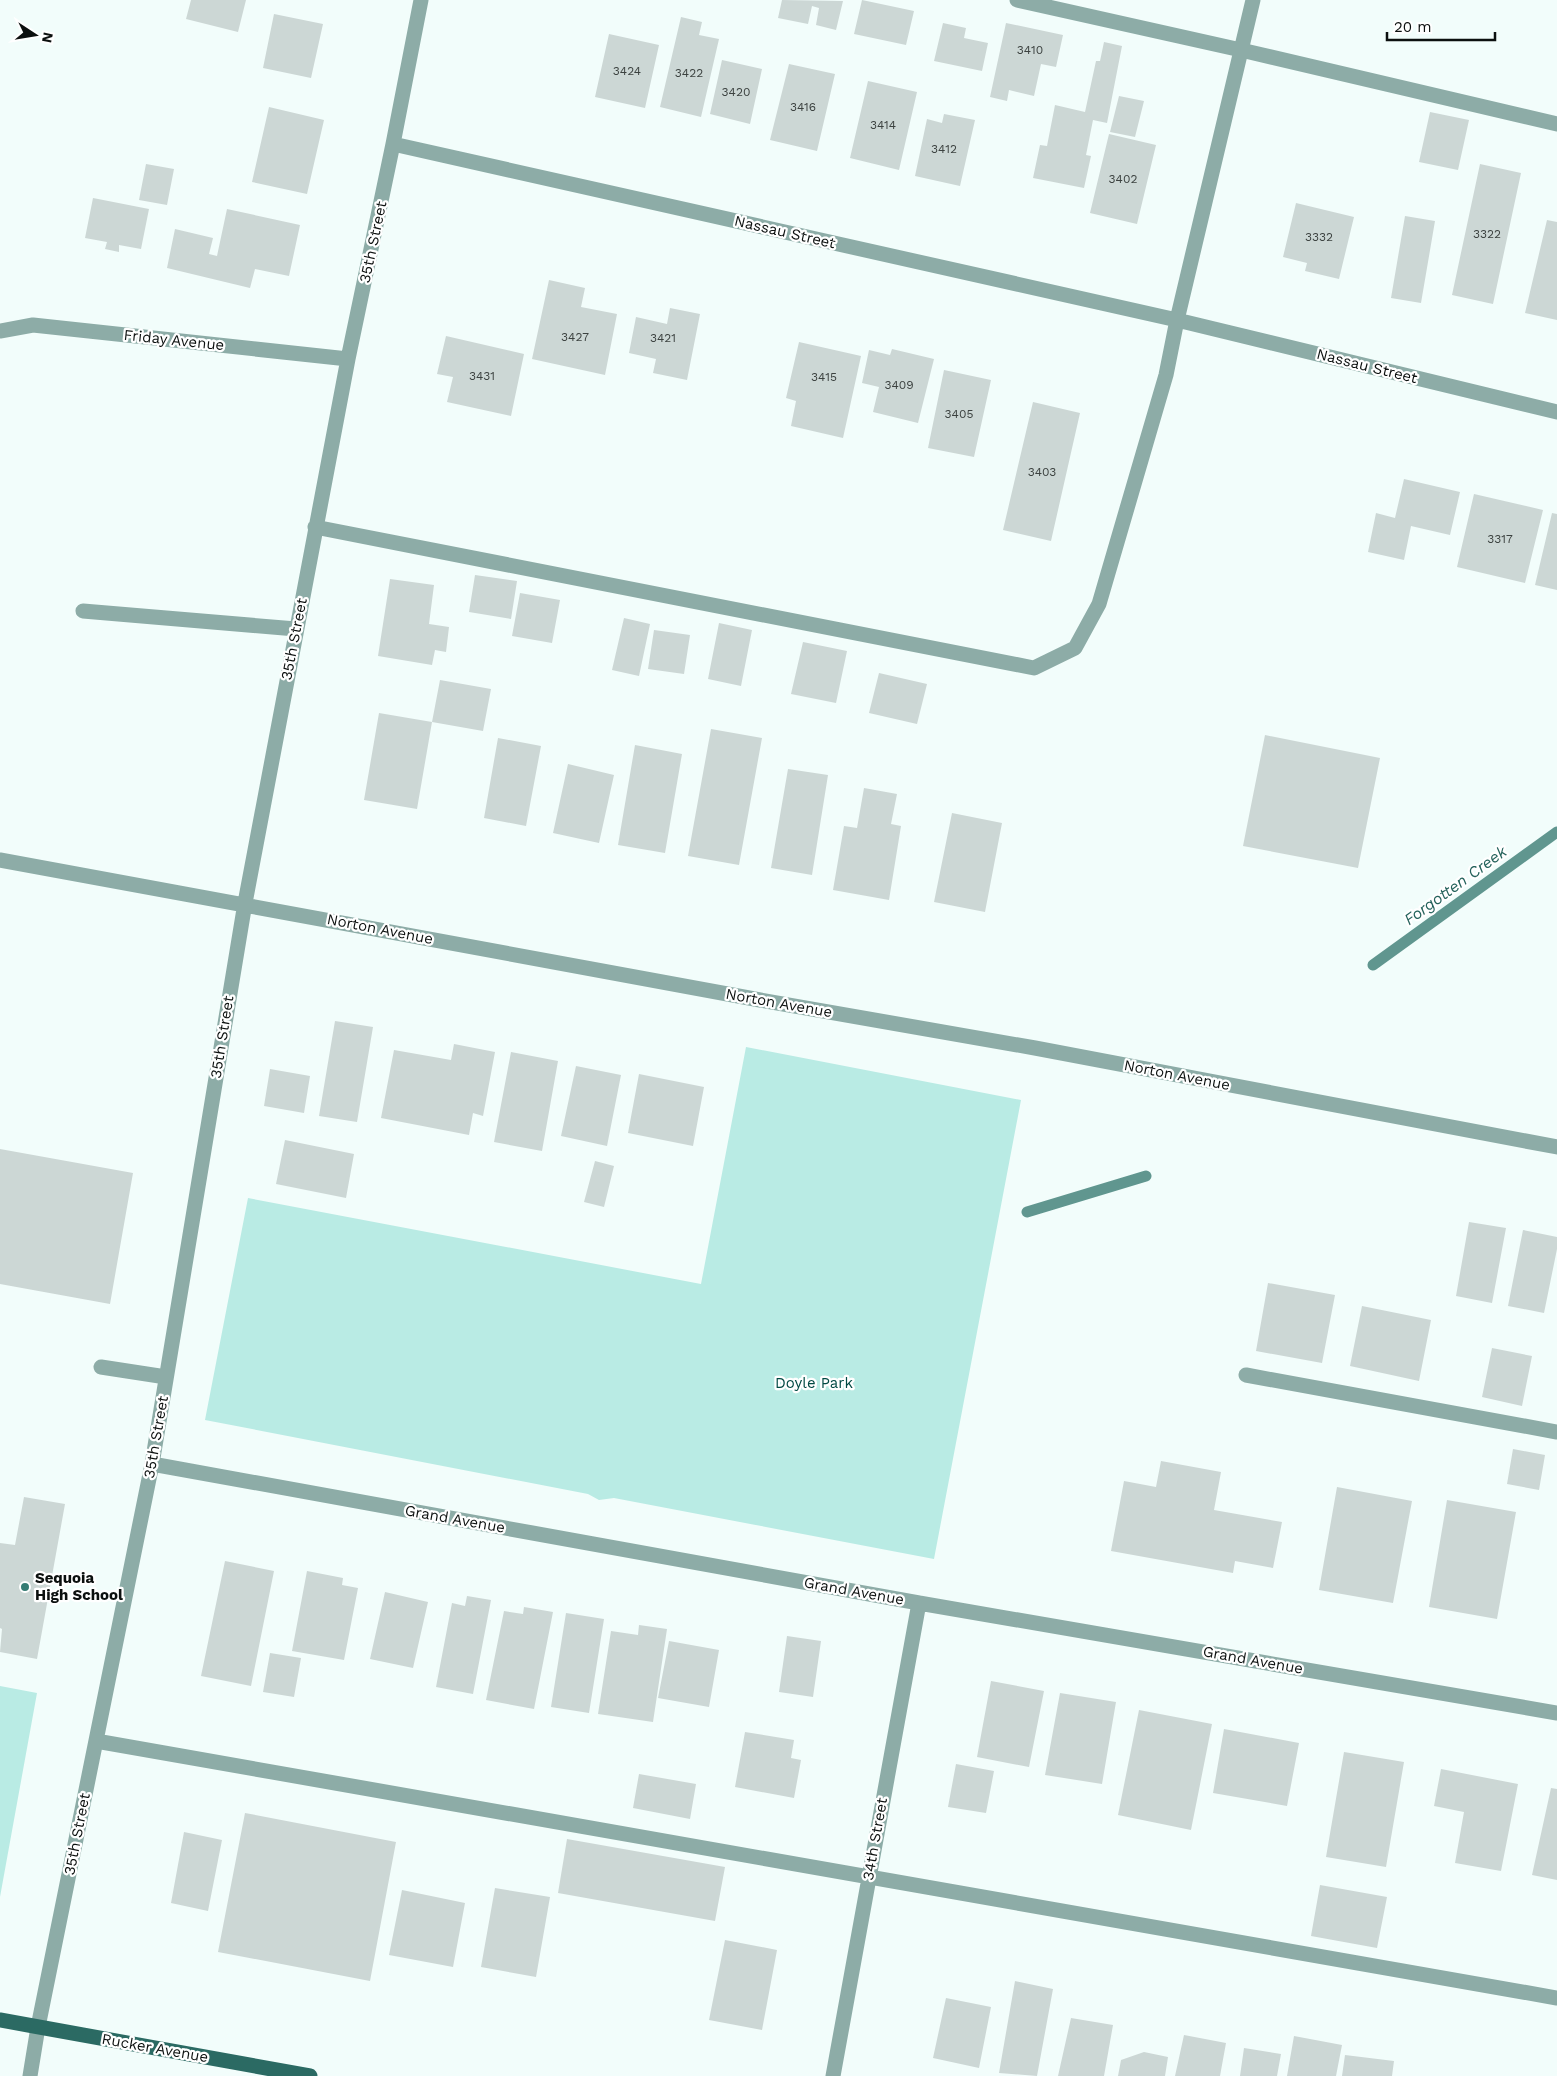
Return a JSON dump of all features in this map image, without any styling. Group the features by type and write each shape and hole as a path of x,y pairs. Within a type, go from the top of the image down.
{"main road":[{"name":"Rucker Avenue","path":"0,2020 310,2076"}],"street":[{"name":"35th Street","path":"30,2076 38,2027 152,1464 245,903 348,359 421,0"},
{"path":"1017,0 1557,124"},
{"path":"316,527 1034,668 1076,648 1099,604 1166,375 1177,320 1253,0"},
{"name":"Nassau Street","path":"393,144 1177,320 1557,412"},
{"name":"Friday Avenue","path":"0,331 33,325 348,359"},
{"path":"83,611 296,629"},
{"name":"Norton Avenue","path":"0,860 245,903 751,998 1036,1048 1557,1147"},
{"path":"101,1367 166,1377"},
{"path":"1246,1375 1557,1432"},
{"name":"Grand Avenue","path":"152,1464 919,1603 1557,1713"},
{"name":"34th Street","path":"833,2076 919,1603"},
{"path":"96,1741 1557,1998"}],"green space":[{"name":"Doyle Park","path":"746,1047 1021,1100 934,1559 614,1498 599,1500 588,1494 205,1420 248,1198 701,1284"},
{"path":"0,1686 37,1693 0,1897"}],"building":[{"path":"191,0 246,0 238,32 186,19"},
{"path":"782,0 843,1 836,30 816,25 819,8 812,6 808,24 778,18"},
{"path":"862,0 914,11 906,45 854,34"},
{"path":"274,14 323,24 311,78 263,68"},
{"path":"681,17 702,22 699,35 719,39 701,117 660,107"},
{"path":"943,23 966,28 964,38 988,43 982,71 934,61"},
{"path":"1006,23 1063,35 1056,67 1041,64 1034,96 1009,90 1007,101 990,97"},
{"path":"609,34 659,45 645,108 595,97"},
{"path":"1104,42 1122,46 1107,123 1093,120 1086,155 1091,156 1084,188 1033,178 1040,145 1047,146 1055,105 1085,112 1096,61 1100,61"},
{"path":"722,60 762,69 750,124 710,114"},
{"path":"789,64 835,74 817,151 770,140"},
{"path":"868,81 917,92 899,170 850,158"},
{"path":"1119,96 1144,101 1135,137 1110,132"},
{"path":"269,107 324,120 307,194 252,182"},
{"path":"1430,112 1469,120 1458,170 1419,162"},
{"path":"944,114 975,120 960,186 915,176 927,119 942,123"},
{"path":"1109,134 1156,145 1137,224 1090,213"},
{"path":"146,164 174,169 167,205 139,200"},
{"path":"1480,164 1521,173 1493,304 1452,295"},
{"path":"93,198 149,209 141,249 119,245 119,252 105,249 107,242 85,238"},
{"path":"1296,203 1354,217 1339,279 1305,271 1307,263 1283,257"},
{"path":"227,209 300,225 289,276 255,269 250,288 167,268 175,229 213,238 209,254 217,256"},
{"path":"1405,216 1435,221 1421,303 1391,298"},
{"path":"1547,220 1557,222 1557,320 1525,313"},
{"path":"549,280 585,288 581,307 617,314 605,375 532,359"},
{"path":"670,308 700,314 687,380 653,373 656,359 629,353 636,317 667,324"},
{"path":"446,336 524,354 511,416 447,402 453,377 437,374"},
{"path":"799,342 861,356 843,438 791,426 796,401 786,398"},
{"path":"892,349 934,359 918,423 873,412 879,387 862,383 869,350 890,355"},
{"path":"944,370 991,380 974,457 928,448"},
{"path":"1033,402 1080,413 1051,541 1003,530"},
{"path":"1404,479 1460,492 1450,535 1411,526 1404,560 1368,552 1376,513 1395,518"},
{"path":"1474,494 1543,510 1525,583 1457,567"},
{"path":"1552,513 1557,514 1557,590 1535,585"},
{"path":"475,575 517,581 511,619 469,612"},
{"path":"390,579 434,585 429,624 449,627 446,652 435,650 432,665 378,656"},
{"path":"520,593 560,600 552,643 512,636"},
{"path":"624,618 650,624 639,676 612,670"},
{"path":"719,623 752,630 741,686 708,679"},
{"path":"654,630 690,635 684,674 648,669"},
{"path":"803,642 847,651 836,703 791,694"},
{"path":"879,673 927,684 917,724 869,713"},
{"path":"440,680 491,689 483,731 432,722"},
{"path":"379,713 432,722 417,809 364,800"},
{"path":"711,729 762,738 739,865 688,856"},
{"path":"1265,735 1380,758 1358,868 1243,846"},
{"path":"498,738 541,746 526,826 484,818"},
{"path":"635,745 682,754 665,853 618,845"},
{"path":"568,764 614,775 599,843 553,833"},
{"path":"788,769 828,775 812,875 771,868"},
{"path":"864,788 897,794 891,824 901,826 889,900 833,890 844,826 857,828"},
{"path":"952,813 1002,823 985,912 934,902"},
{"path":"335,1021 373,1027 357,1122 319,1116"},
{"path":"454,1044 495,1052 483,1116 473,1113 469,1135 381,1118 394,1050 451,1060"},
{"path":"511,1052 558,1061 542,1151 494,1142"},
{"path":"576,1066 621,1075 607,1146 561,1136"},
{"path":"270,1069 310,1076 304,1113 264,1106"},
{"path":"639,1074 704,1087 693,1146 628,1133"},
{"path":"285,1140 354,1154 346,1198 276,1184"},
{"path":"0,1149 133,1173 110,1304 0,1284"},
{"path":"595,1161 614,1166 604,1207 584,1202"},
{"path":"1469,1222 1506,1228 1492,1303 1456,1296"},
{"path":"1523,1230 1557,1237 1557,1249 1544,1313 1508,1306"},
{"path":"1268,1283 1335,1295 1322,1363 1256,1351"},
{"path":"1362,1306 1431,1320 1419,1381 1350,1366"},
{"path":"1492,1348 1532,1356 1522,1406 1482,1397"},
{"path":"1513,1449 1545,1455 1539,1490 1507,1484"},
{"path":"1161,1461 1221,1472 1214,1510 1282,1522 1273,1568 1235,1561 1233,1573 1111,1551 1124,1481 1156,1487"},
{"path":"1337,1487 1412,1501 1393,1603 1319,1590"},
{"name":"Sequoia High School","path":"24,1497 65,1504 37,1659 0,1652 2,1629 0,1628 0,1543 15,1545"},
{"path":"1447,1500 1516,1512 1497,1619 1429,1607"},
{"path":"225,1561 274,1571 251,1686 201,1676"},
{"path":"307,1571 343,1578 342,1585 358,1588 344,1660 292,1651"},
{"path":"385,1592 428,1602 413,1668 370,1659"},
{"path":"467,1596 491,1600 473,1694 436,1687 452,1603 465,1606"},
{"path":"524,1607 553,1612 534,1709 486,1700 504,1611 523,1614"},
{"path":"566,1613 604,1619 589,1713 551,1707"},
{"path":"639,1625 667,1629 653,1722 598,1714 611,1631 638,1635"},
{"path":"787,1636 821,1641 813,1697 779,1692"},
{"path":"669,1641 719,1650 709,1707 658,1698"},
{"path":"270,1653 301,1658 294,1697 263,1692"},
{"path":"991,1681 1044,1691 1029,1767 977,1757"},
{"path":"1060,1693 1116,1702 1102,1784 1045,1775"},
{"path":"1139,1710 1212,1724 1191,1830 1118,1815"},
{"path":"1224,1729 1299,1743 1287,1806 1213,1793"},
{"path":"745,1732 794,1740 791,1758 801,1760 794,1798 735,1787"},
{"path":"1344,1752 1404,1762 1386,1867 1326,1857"},
{"path":"956,1764 994,1771 986,1813 948,1807"},
{"path":"1441,1769 1518,1784 1501,1871 1455,1863 1464,1812 1434,1806"},
{"path":"639,1774 696,1784 690,1819 633,1808"},
{"path":"1551,1788 1557,1789 1557,1880 1532,1875"},
{"path":"245,1813 396,1842 370,1981 218,1952"},
{"path":"184,1832 222,1840 208,1911 171,1903"},
{"path":"567,1839 725,1867 715,1921 558,1893"},
{"path":"1320,1885 1387,1897 1377,1948 1311,1936"},
{"path":"495,1888 550,1897 536,1977 481,1967"},
{"path":"402,1890 465,1903 453,1967 389,1955"},
{"path":"725,1940 777,1950 762,2030 709,2020"},
{"path":"1015,1981 1053,1989 1037,2076 999,2073"},
{"path":"946,1998 991,2007 979,2068 933,2058"},
{"path":"1071,2018 1113,2025 1104,2076 1058,2076"},
{"path":"1184,2035 1226,2043 1220,2076 1175,2076"},
{"path":"1294,2036 1342,2045 1336,2076 1287,2076"},
{"path":"1244,2048 1281,2054 1277,2076 1240,2076"},
{"path":"1144,2052 1168,2057 1165,2076 1118,2076 1121,2060"},
{"path":"1345,2055 1394,2061 1392,2076 1342,2076"}],"waterway":[{"name":"Forgotten Creek","path":"1373,965 1557,832"},
{"name":"Forgotten Creek","path":"1027,1212 1146,1176"}],"place":[{"name":"Sequoia High School","path":"25,1587"}]}
